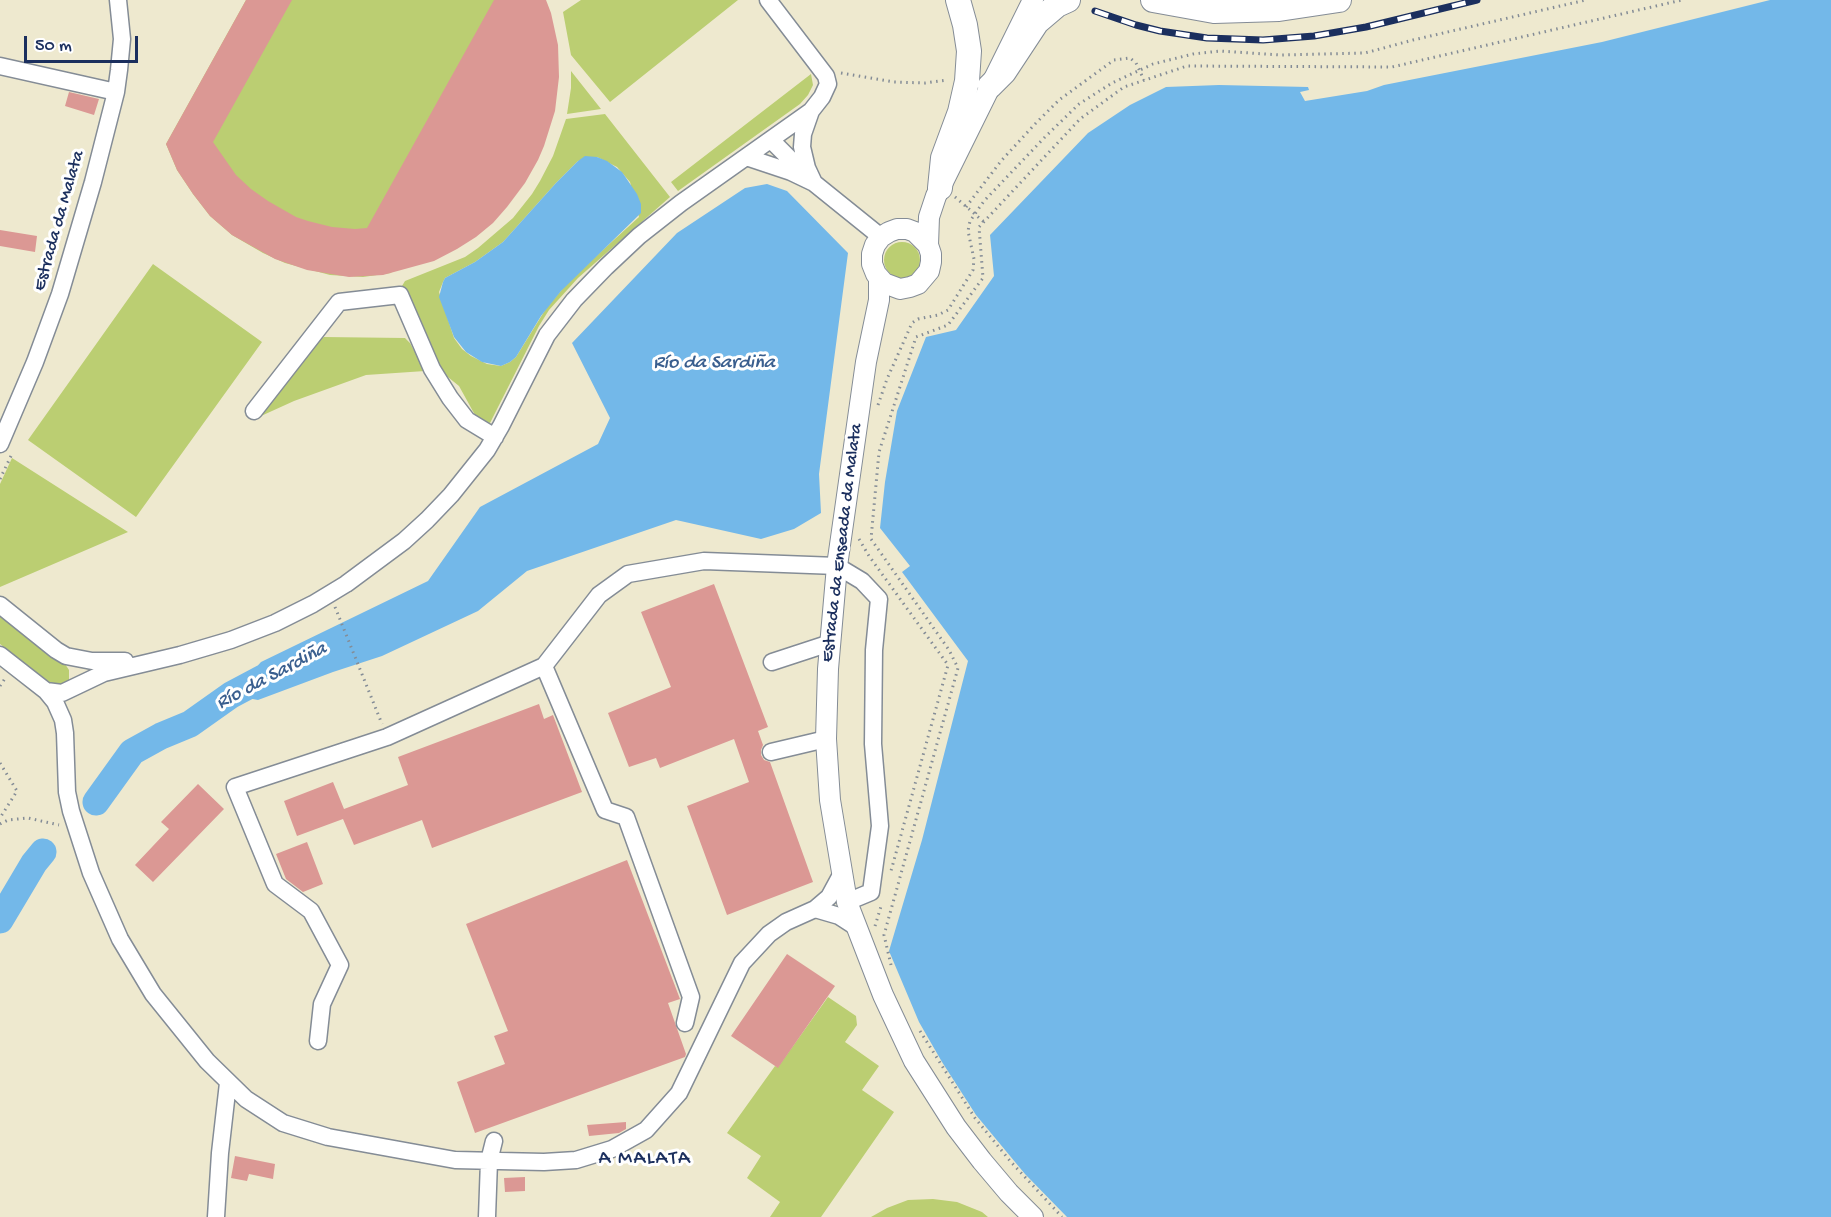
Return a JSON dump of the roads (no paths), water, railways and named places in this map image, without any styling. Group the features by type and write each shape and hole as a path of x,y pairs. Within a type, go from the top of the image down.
{"highway":[{"path":"943,193 943,158 960,112 967,81 969,51 958,0"},
{"path":"990,86 1005,72 1037,22 1057,5 1068,0"},
{"path":"1153,0 1214,11 1279,9 1339,0"}],"main road":[{"path":"943,193 913,219 889,233 875,245 872,264 879,279 890,286 910,287 918,284 929,271 931,254 928,245 929,217 943,193 990,86 1033,0"},
{"path":"889,233 907,230 915,232 928,245"},
{"name":"Estrada da Enseada da Malata","path":"879,279 879,300 866,362 837,566 830,643 826,740 830,800 847,902 883,995 914,1061 956,1127 1009,1193 1033,1217"},
{"name":"Estrada da Enseada da Malata","path":"876,320 889,304 910,287"}],"street":[{"name":"Estrada da Malata","path":"0,444 32,372 60,294 93,182 116,92 122,39 118,0"},
{"path":"768,0 826,76 828,84 811,111 803,134 802,147 807,168 814,183"},
{"path":"0,66 116,92"},
{"path":"46,691 62,693 104,673 215,645 253,632 301,610 346,584 404,541 427,520 478,462 495,437 547,335 565,310 639,236 681,203 811,111"},
{"path":"771,140 814,183"},
{"path":"746,157 791,172 814,183 889,233"},
{"path":"254,411 339,302 400,295 432,369 450,398 467,420 495,437"},
{"path":"318,1041 322,1004 340,966 311,911 275,884 235,787 387,737 544,666 599,595 628,574 704,561 837,566 862,581 879,599 874,650 873,744 880,826 871,892 847,902"},
{"path":"0,605 66,656 92,661 159,659"},
{"path":"772,662 830,643"},
{"path":"0,655 46,691 55,702 63,720 67,746 67,792 74,821 103,903 137,969 153,994 191,1042 228,1083 264,1112 304,1131 346,1141 455,1160 544,1162 576,1160 612,1149 646,1130 679,1093 742,963 769,934 786,921 815,909 829,897 842,873"},
{"path":"544,666 605,810 626,817 691,998 685,1023"},
{"path":"771,752 826,740"},
{"path":"815,909 839,916 856,927"},
{"path":"216,1217 228,1083"},
{"path":"487,1217 489,1161 494,1141"}],"water":[{"path":"1770,0 1831,0 1831,1217 1067,1217 1025,1174 976,1115 919,1022 889,951 922,840 968,661 902,572 910,566 880,528 897,411 926,337 956,330 994,276 990,235 1088,133 1130,105 1166,87 1219,85 1308,87 1309,90 1300,92 1305,101 1367,91 1384,85 1602,42"},
{"path":"585,156 607,161 622,172 637,194 641,204 641,213 561,291 541,316 516,357 501,366 482,362 466,352 454,337 439,297 445,278 475,262 503,242 556,183"},
{"name":"Río da Sardiña","path":"767,184 787,191 848,253 819,474 821,513 794,529 761,539 676,520 527,571 478,611 382,656 258,700 231,695 261,662 428,581 480,507 598,444 610,418 572,343 677,233 745,188"}],"waterway":[{"name":"Río da Sardiña","path":"96,802 132,752 161,736 190,724 231,695 263,678"},
{"name":"Río da Sardiña","path":"0,920 43,852"}],"railway":[{"path":"1095,11 1160,31 1207,38 1263,40 1314,36 1366,27 1477,0"}],"district":[{"name":"A MALATA","path":"645,1160"}]}
